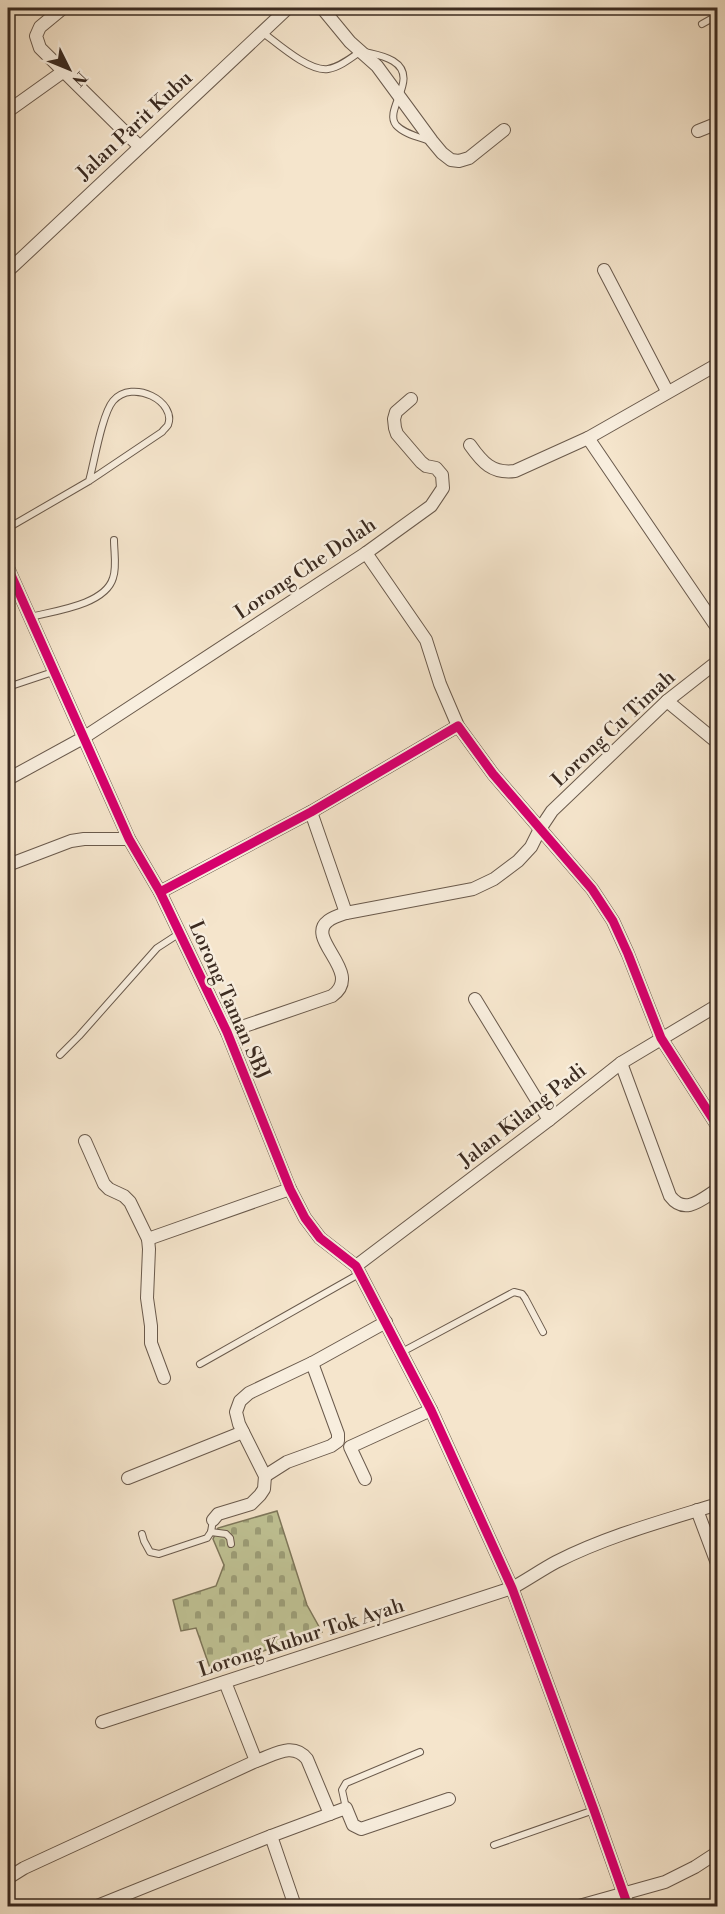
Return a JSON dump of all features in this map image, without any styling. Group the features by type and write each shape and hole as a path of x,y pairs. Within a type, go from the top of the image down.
{"street":[{"path":"63,8 40,27 36,36 40,48 140,146"},
{"name":"Jalan Parit Kubu","path":"8,270 288,8"},
{"path":"322,8 350,42 377,66 432,141 451,160 459,161 468,158 504,130"},
{"path":"8,111 64,71"},
{"path":"698,131 717,123"},
{"path":"604,270 668,391"},
{"path":"470,445 481,460 493,469 507,472 521,469 588,438 717,364"},
{"name":"Lorong Che Dolah","path":"8,779 82,738 366,553 431,506 443,488 440,471 423,464 396,431 394,419 396,412 411,399"},
{"path":"588,438 717,629"},
{"path":"366,553 426,640 440,684 458,726 493,774 592,890 613,921 661,1038 717,1127"},
{"name":"Lorong Taman SBJ","path":"8,568 129,840 181,933 227,1032 290,1189 305,1218 320,1238 358,1270"},
{"name":"Lorong Cu Timah","path":"346,913 472,889 494,879 518,861 531,847 552,811 667,701 717,661"},
{"path":"667,701 717,743"},
{"path":"160,892 311,812 458,726"},
{"path":"227,1032 332,996 339,991 343,983 342,975 324,938 323,930 328,921 346,913 311,812"},
{"path":"8,865 71,841 129,840"},
{"path":"475,999 549,1120"},
{"name":"Jalan Kilang Padi","path":"358,1270 621,1063 717,1005"},
{"path":"621,1063 670,1196 676,1204 685,1207 694,1204 717,1188"},
{"path":"85,1142 104,1184 130,1202 148,1239 147,1298 151,1344 164,1378"},
{"path":"148,1239 290,1189"},
{"path":"358,1270 431,1410 512,1588 628,1906"},
{"path":"212,1526 219,1514 255,1501 264,1489 266,1476 239,1424 236,1412 240,1401 249,1393 312,1363 386,1322"},
{"path":"266,1476 287,1462 331,1446 338,1441 338,1434 312,1363"},
{"path":"364,1479 350,1448 431,1410"},
{"path":"128,1478 243,1432"},
{"name":"Lorong Kubur Tok Ayah","path":"102,1722 512,1588 566,1558 642,1527 717,1504"},
{"path":"696,1510 717,1566"},
{"path":"225,1682 256,1761"},
{"path":"8,1878 24,1868 256,1761 286,1750 294,1749 302,1752 307,1759 330,1814"},
{"path":"97,1906 346,1808 353,1826 361,1829 449,1799"},
{"path":"271,1836 295,1906"},
{"path":"579,1906 665,1882 695,1868 717,1852"}],"lane":[{"path":"702,24 717,15"},
{"path":"262,31 317,69 327,70 362,51"},
{"path":"400,96 394,113 394,122 407,133 432,141"},
{"path":"8,528 89,481 162,432 168,424 168,415 158,399 148,393 134,391 123,394 113,401 106,413 89,481"},
{"path":"29,617 93,600 103,593 114,577 114,540"},
{"path":"8,687 53,672"},
{"path":"60,1055 156,948 181,933"},
{"path":"200,1364 358,1270"},
{"path":"402,1352 514,1292 522,1294 525,1298 543,1332"},
{"path":"142,1534 150,1552 159,1554 202,1540 212,1526 226,1533 231,1544"},
{"path":"346,1808 342,1790 346,1783 420,1752"},
{"path":"494,1845 594,1810"}],"green space":[{"path":"277,1511 307,1605 322,1632 210,1668 196,1628 181,1631 173,1600 216,1586 224,1565 213,1539 218,1528"}],"cycle path":[{"path":"8,568 129,839 160,892 227,1032 290,1189 305,1218 320,1238 356,1266 431,1410 512,1588 628,1906"},
{"path":"160,892 311,812 458,726 493,774 592,889 613,921 661,1038 718,1127"}]}
